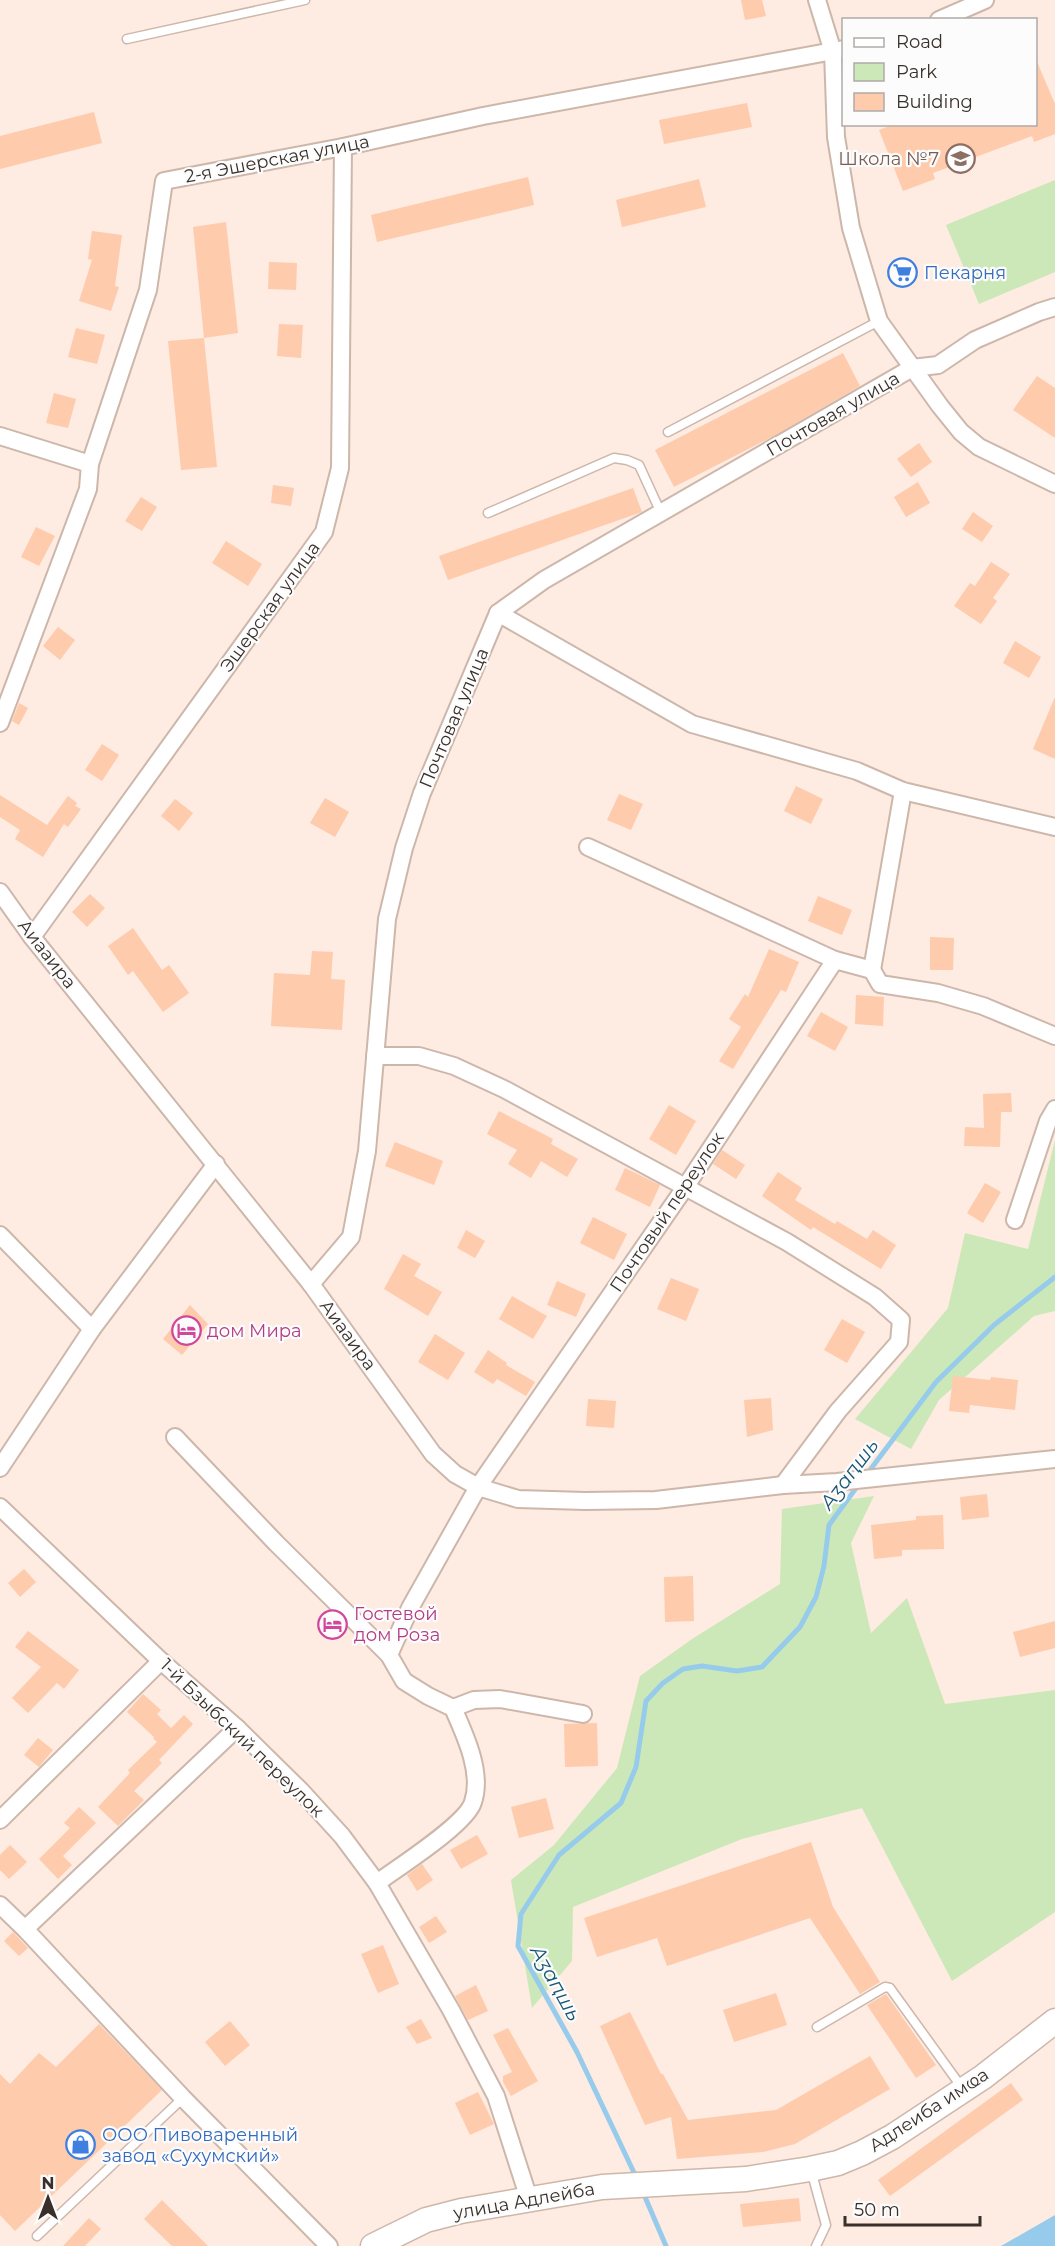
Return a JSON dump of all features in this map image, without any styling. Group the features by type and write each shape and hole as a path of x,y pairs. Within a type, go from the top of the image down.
{"main road":[{"name":"Адлеиба имҩа","path":"682,2182 746,2179 810,2169 838,2163 862,2153 892,2137 963,2090 1055,2021"},
{"name":"улица Адлейба","path":"373,2246 426,2220 461,2211 602,2187 682,2182"}],"street":[{"path":"817,0 838,50 836,137 851,228 879,321 961,432 979,447 1055,484"},
{"path":"944,18 986,0"},
{"name":"2-я Эшерская улица","path":"0,723 88,489 90,464 148,290 164,181 344,147 483,117 838,50"},
{"name":"Эшерская улица","path":"32,937 324,532 339,468 344,147"},
{"path":"912,368 938,365 975,340 1055,307"},
{"name":"Почтовая улица","path":"311,1284 351,1237 367,1151 387,919 404,848 422,793 498,613 544,580 912,368"},
{"path":"0,436 90,464"},
{"path":"498,613 692,724 857,771 903,791 1055,827"},
{"path":"903,791 872,970 880,984 938,993 983,1006 1055,1036"},
{"path":"588,847 835,960 872,970"},
{"name":"Аиааира","path":"0,892 32,937 311,1284 433,1454 455,1474 478,1487 518,1499 656,1500 783,1485 837,1482 1055,1459"},
{"name":"Почтовый переулок","path":"389,1655 410,1608 478,1487 686,1186 835,960"},
{"path":"375,1056 419,1056 454,1066 504,1089 787,1242 875,1297 901,1320 899,1342 838,1411 783,1485"},
{"path":"1015,1220 1048,1141 1055,1109"},
{"path":"0,1468 92,1329 216,1164"},
{"path":"0,1235 92,1329"},
{"path":"175,1437 276,1543 389,1655 404,1681 453,1708 466,1737 474,1768 476,1789 473,1805 454,1826 377,1882"},
{"name":"1-й Бзыбский переулок","path":"0,1507 161,1661 237,1728 301,1791 342,1836 377,1882 451,2010 496,2096 529,2199"},
{"path":"0,1820 161,1661"},
{"path":"453,1708 474,1700 500,1699 583,1714"},
{"path":"25,1929 237,1728"},
{"path":"0,1905 183,2098 329,2246"}],"lane":[{"path":"127,39 305,0"},
{"path":"668,432 879,321"},
{"path":"488,513 621,458 639,465 661,513"},
{"path":"817,2027 885,1987 890,1988 963,2090"},
{"path":"37,2236 183,2098"},
{"path":"810,2169 826,2225 816,2246"}],"green space":[{"path":"1055,180 1055,272 979,304 946,225"},
{"path":"1055,1140 1055,1311 1034,1316 939,1400 911,1449 855,1419 948,1308 965,1233 1028,1249"},
{"path":"874,1496 851,1543 871,1633 907,1598 945,1704 1055,1690 1055,1912 952,1981 862,1808 742,1839 573,1907 572,1961 532,2008 511,1880 554,1845 617,1768 640,1676 692,1639 780,1584 782,1509"}],"water":[{"path":"1055,2215 1055,2246 1001,2246"}],"building":[{"path":"741,0 762,0 766,16 745,20"},
{"path":"1037,62 1055,104 1055,134 1034,142 1032,136 933,173 935,179 903,191 879,130 889,126 1037,126"},
{"path":"747,103 752,127 664,144 659,120"},
{"path":"94,112 102,143 0,169 0,136"},
{"path":"528,177 534,205 377,242 371,215"},
{"path":"699,179 706,207 622,227 616,200"},
{"path":"226,222 238,333 204,338 193,227"},
{"path":"92,231 122,235 115,286 119,287 111,311 79,301 92,260 88,259"},
{"path":"269,262 297,263 296,290 268,289"},
{"path":"279,324 303,325 301,358 277,356"},
{"path":"76,328 105,335 97,364 68,357"},
{"path":"204,338 217,467 181,470 168,341"},
{"path":"843,353 860,386 772,437 674,487 655,450"},
{"path":"1037,376 1055,388 1055,438 1013,410"},
{"path":"54,393 76,399 68,428 46,423"},
{"path":"919,443 932,462 911,477 897,459"},
{"path":"918,482 930,503 906,517 894,497"},
{"path":"273,485 294,488 291,506 271,503"},
{"path":"633,488 642,512 448,580 439,556"},
{"path":"141,497 157,507 142,531 125,521"},
{"path":"973,512 993,526 982,542 962,529"},
{"path":"36,527 55,536 39,566 21,557"},
{"path":"226,541 262,564 248,586 212,563"},
{"path":"991,562 1010,574 993,598 997,601 981,624 954,606 970,583 975,586"},
{"path":"58,627 75,640 60,660 43,646"},
{"path":"1015,641 1041,657 1029,678 1003,663"},
{"path":"1055,697 1055,759 1033,749"},
{"path":"19,703 28,708 19,725 12,721"},
{"path":"102,744 119,755 102,781 85,770"},
{"path":"796,786 823,799 811,824 784,811"},
{"path":"619,794 643,804 631,830 607,820"},
{"path":"0,795 47,825 68,796 77,803 75,806 81,809 68,827 64,824 43,857 15,839 20,830 0,817"},
{"path":"325,798 349,812 335,837 310,823"},
{"path":"175,799 193,813 179,831 161,816"},
{"path":"90,894 105,908 87,927 72,912"},
{"path":"818,896 852,910 842,935 808,921"},
{"path":"133,928 162,970 169,965 189,993 163,1012 133,971 128,975 108,946"},
{"path":"930,937 954,938 953,970 930,970"},
{"path":"769,949 799,962 786,992 781,990 733,1069 719,1061 741,1027 729,1019 745,994 748,997"},
{"path":"312,951 333,952 331,979 345,980 342,1030 271,1026 274,973 310,975"},
{"path":"856,995 884,997 883,1026 855,1024"},
{"path":"821,1012 848,1027 835,1051 807,1036"},
{"path":"1011,1093 1012,1112 1001,1112 1000,1147 964,1146 965,1127 984,1128 983,1094"},
{"path":"669,1105 696,1121 676,1155 649,1139"},
{"path":"499,1111 553,1139 551,1144 578,1159 567,1177 541,1161 531,1178 508,1164 517,1150 487,1134"},
{"path":"395,1142 443,1161 434,1185 385,1166"},
{"path":"722,1150 745,1165 736,1179 713,1164"},
{"path":"625,1168 660,1185 650,1207 615,1190"},
{"path":"778,1172 802,1188 795,1200 835,1224 837,1221 867,1239 873,1230 896,1245 881,1269 813,1227 811,1230 762,1196"},
{"path":"985,1183 1001,1192 983,1223 967,1213"},
{"path":"593,1217 627,1234 614,1260 580,1243"},
{"path":"466,1230 485,1241 475,1258 457,1248"},
{"path":"403,1254 421,1264 414,1276 442,1292 428,1316 384,1289"},
{"path":"671,1278 699,1289 686,1321 657,1309"},
{"path":"557,1281 586,1294 576,1317 547,1305"},
{"path":"512,1296 547,1316 533,1339 499,1319"},
{"name":"дом Мира","path":"190,1305 208,1324 182,1355 163,1339"},
{"path":"842,1319 865,1332 847,1363 824,1350"},
{"path":"435,1334 465,1353 448,1380 418,1362"},
{"path":"488,1350 507,1363 506,1365 535,1382 526,1396 497,1379 493,1384 474,1372"},
{"path":"953,1376 1018,1380 1015,1410 970,1405 969,1413 949,1411"},
{"path":"771,1398 773,1430 747,1437 744,1400"},
{"path":"588,1399 616,1401 614,1428 586,1426"},
{"path":"987,1494 989,1517 962,1520 960,1497"},
{"path":"943,1515 944,1549 902,1550 902,1556 874,1559 871,1525 916,1520 916,1516"},
{"path":"24,1569 36,1582 20,1597 8,1583"},
{"path":"693,1576 694,1621 665,1622 664,1577"},
{"path":"1055,1621 1055,1648 1020,1657 1013,1632"},
{"path":"28,1631 79,1670 64,1689 57,1683 28,1713 12,1698 41,1667 15,1647"},
{"path":"143,1694 161,1710 157,1714 171,1728 184,1715 193,1724 159,1760 162,1763 134,1791 144,1800 118,1826 98,1807 130,1773 128,1770 157,1742 127,1712"},
{"path":"597,1723 598,1766 565,1767 564,1724"},
{"path":"38,1738 53,1750 39,1767 24,1755"},
{"path":"546,1798 554,1829 519,1838 511,1807"},
{"path":"79,1807 96,1823 63,1856 72,1865 58,1879 39,1859 70,1828 64,1823"},
{"path":"477,1835 488,1854 461,1869 450,1850"},
{"path":"811,1842 833,1907 880,1982 860,1994 810,1918 667,1966 657,1938 597,1957 584,1918"},
{"path":"10,1845 27,1862 9,1879 0,1870 0,1855"},
{"path":"422,1864 433,1880 417,1891 407,1875"},
{"path":"436,1916 447,1932 429,1943 419,1927"},
{"path":"13,1932 28,1948 19,1956 4,1941"},
{"path":"383,1945 399,1984 378,1993 361,1954"},
{"path":"476,1985 488,2011 468,2020 455,1996"},
{"path":"776,1993 787,2025 734,2042 723,2010"},
{"path":"886,1994 936,2065 916,2078 867,2005"},
{"path":"630,2012 661,2074 688,2120 776,2110 870,2056 890,2089 795,2144 763,2152 677,2159 671,2117 645,2125 600,2026"},
{"path":"421,2019 432,2038 417,2044 406,2027"},
{"path":"230,2021 250,2045 225,2066 205,2042"},
{"path":"99,2024 162,2090 15,2231 0,2215 0,2074 10,2084 39,2053 56,2067"},
{"path":"508,2028 538,2081 511,2096 503,2082 503,2076 512,2072 493,2035"},
{"path":"1011,2083 1023,2100 890,2196 878,2180"},
{"path":"478,2092 494,2124 470,2135 455,2103"},
{"path":"799,2198 801,2221 743,2227 740,2204"},
{"path":"162,2200 208,2246 172,2246 144,2219"},
{"path":"89,2218 101,2229 85,2246 63,2246"}],"waterway":[{"name":"Аӡаԥшь","path":"867,1474 936,1382 994,1325 1055,1277"},
{"name":"Аӡаԥшь","path":"637,2179 577,2052 518,1946 521,1914 559,1855 621,1803 636,1767 646,1701 663,1683 683,1669 702,1666 737,1671 762,1667 800,1627 816,1597 824,1566 829,1525 859,1484"},
{"name":"Аӡаԥшь","path":"642,2190 666,2246"}],"place":[{"name":"Школа №7","path":"960,159"},
{"name":"Пекарня","path":"903,273"},
{"name":"дом Мира","path":"186,1331"},
{"name":"Гостевой дом Роза","path":"333,1624"},
{"name":"ООО Пивоваренный завод «Сухумский»","path":"81,2145"}]}
